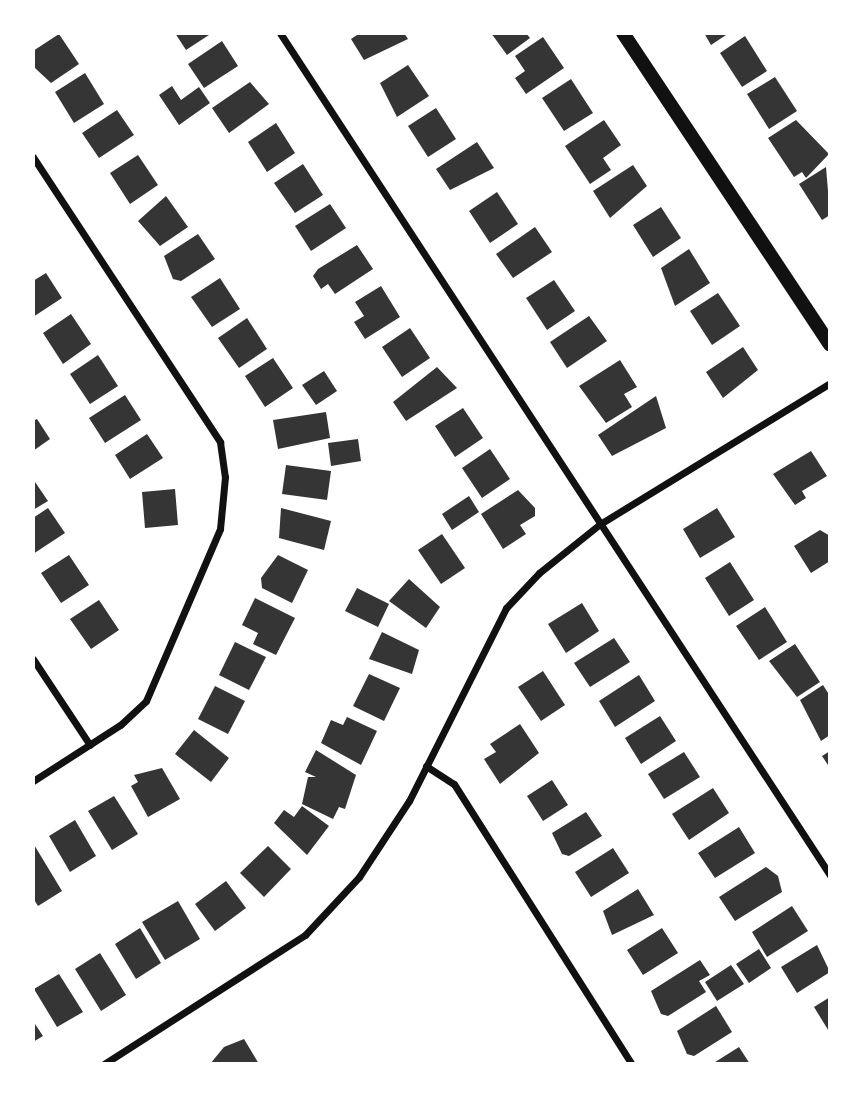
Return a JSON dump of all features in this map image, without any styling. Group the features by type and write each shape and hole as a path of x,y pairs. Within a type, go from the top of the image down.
{"main road":[{"path":"623,33 830,345"}],"street":[{"path":"279,33 830,875"},
{"path":"33,157 220,442 225,477 220,529 146,701 90,744 33,781"},
{"path":"104,1064 305,935 359,877 426,766 506,608 600,524 830,383"},
{"path":"33,659 90,744"},
{"path":"426,766 454,784 632,1064"}],"building":[{"path":"175,33 212,33 186,50"},
{"path":"360,33 404,33 408,39 364,60 351,39"},
{"path":"491,33 526,33 530,38 507,55"},
{"path":"704,33 729,33 711,45"},
{"path":"59,34 79,64 51,83 35,68 33,51"},
{"path":"745,36 767,71 742,87 720,53"},
{"path":"543,37 564,68 526,94 515,78 525,71 515,56"},
{"path":"222,41 238,66 204,88 188,64"},
{"path":"408,65 429,96 397,117 380,83"},
{"path":"85,73 104,104 74,123 55,92"},
{"path":"775,77 797,111 769,129 747,94"},
{"path":"571,79 593,113 564,131 542,98"},
{"path":"250,82 269,104 229,133 212,108"},
{"path":"172,86 181,100 199,87 210,103 179,125 159,95"},
{"path":"436,108 456,139 428,157 408,126"},
{"path":"117,110 134,135 99,158 82,133"},
{"path":"604,120 621,145 603,158 611,170 590,184 565,146"},
{"path":"796,120 829,154 806,178 802,172 794,177 768,138"},
{"path":"276,123 295,153 267,172 248,142"},
{"path":"477,142 494,168 450,190 436,169"},
{"path":"138,155 158,185 130,204 110,173"},
{"path":"303,164 323,195 295,213 274,183"},
{"path":"633,165 647,186 610,218 593,191"},
{"path":"826,167 830,215 822,220 799,184"},
{"path":"497,192 518,224 490,243 469,211"},
{"path":"166,196 188,227 160,246 138,221"},
{"path":"330,204 346,228 311,251 295,226"},
{"path":"661,207 681,238 653,257 633,225"},
{"path":"535,227 552,252 513,278 496,254"},
{"path":"198,234 215,259 181,281 173,279 164,256"},
{"path":"357,245 373,269 335,294 328,284 321,289 313,276 318,269"},
{"path":"689,249 710,283 675,306 661,268"},
{"path":"46,273 62,298 33,317 33,281"},
{"path":"220,278 240,309 212,327 191,297"},
{"path":"554,280 575,311 547,330 526,298"},
{"path":"381,286 400,317 365,339 354,322 364,316 355,302"},
{"path":"718,293 740,326 712,345 690,311"},
{"path":"71,314 91,344 63,364 43,333"},
{"path":"589,316 607,341 567,368 550,342"},
{"path":"247,318 267,349 239,368 218,338"},
{"path":"410,328 430,358 402,377 382,347"},
{"path":"743,347 758,370 723,398 706,372"},
{"path":"98,355 118,386 90,404 70,374"},
{"path":"273,358 293,388 265,407 245,376"},
{"path":"620,360 637,387 624,394 632,407 606,423 579,386"},
{"path":"437,367 457,388 406,421 393,402"},
{"path":"324,371 337,391 316,405 302,385"},
{"path":"125,395 141,420 105,443 89,418"},
{"path":"656,396 666,428 612,456 598,435"},
{"path":"463,408 483,438 455,457 435,426"},
{"path":"326,412 330,438 278,449 273,420"},
{"path":"37,419 50,439 33,451 33,421"},
{"path":"147,434 163,458 130,479 115,455"},
{"path":"358,439 361,461 331,466 328,443"},
{"path":"490,449 510,479 482,498 462,468"},
{"path":"811,451 827,476 802,491 806,498 795,505 773,474"},
{"path":"286,465 331,471 327,500 282,494"},
{"path":"33,479 48,501 33,510"},
{"path":"175,489 178,525 145,528 142,492"},
{"path":"518,490 535,508 535,516 520,525 526,534 503,549 481,514"},
{"path":"469,496 479,512 452,530 442,514"},
{"path":"48,508 65,533 33,554 33,518"},
{"path":"281,508 331,521 324,550 279,538"},
{"path":"717,508 735,537 700,558 683,529"},
{"path":"820,530 830,536 830,561 811,573 794,546"},
{"path":"442,534 465,568 441,584 418,550"},
{"path":"69,555 89,585 61,603 41,573"},
{"path":"278,555 308,570 292,603 262,588 261,578"},
{"path":"730,562 754,600 729,616 705,578"},
{"path":"409,579 440,607 426,628 389,601"},
{"path":"357,588 389,604 378,627 345,611"},
{"path":"255,598 295,618 276,655 253,644 258,633 242,625"},
{"path":"99,600 119,630 91,649 70,619"},
{"path":"582,603 599,631 566,653 548,624"},
{"path":"765,607 787,642 759,660 736,626"},
{"path":"382,632 419,650 412,674 369,659"},
{"path":"614,638 630,662 590,687 574,663"},
{"path":"235,642 266,657 249,690 219,675"},
{"path":"795,644 820,682 797,697 769,661"},
{"path":"543,671 565,705 541,721 518,687"},
{"path":"369,674 400,688 384,721 353,706"},
{"path":"639,675 655,701 615,727 599,701"},
{"path":"823,685 830,696 830,735 821,741 800,700"},
{"path":"215,686 245,701 228,734 198,719"},
{"path":"660,716 676,741 641,764 625,738"},
{"path":"347,717 377,731 361,765 321,743 331,720 343,725"},
{"path":"520,724 539,753 500,784 484,759 496,752 490,744"},
{"path":"194,730 229,758 211,782 175,754"},
{"path":"316,750 356,775 345,809 339,807 333,819 302,804 308,777 316,777 305,772"},
{"path":"830,751 830,768 822,756"},
{"path":"684,752 700,777 664,799 648,774"},
{"path":"162,768 180,799 148,817 131,786 138,782 134,775"},
{"path":"552,780 568,805 543,821 527,796"},
{"path":"713,788 729,813 689,840 672,814"},
{"path":"114,796 138,834 112,850 88,811"},
{"path":"302,806 329,826 307,855 274,823 284,810 294,817"},
{"path":"586,812 602,836 569,856 562,854 552,833"},
{"path":"75,820 96,856 70,872 49,836"},
{"path":"739,827 755,853 715,878 698,853"},
{"path":"33,843 62,891 38,906 33,898"},
{"path":"268,846 291,869 264,897 240,873"},
{"path":"613,848 629,873 591,897 575,872"},
{"path":"766,867 778,876 782,892 735,921 719,897"},
{"path":"226,881 246,908 215,931 195,904"},
{"path":"638,889 654,915 612,935 603,911"},
{"path":"178,901 200,939 165,960 142,922"},
{"path":"792,906 808,931 767,957 752,932"},
{"path":"140,928 161,963 136,979 115,944"},
{"path":"662,928 678,953 643,975 627,950"},
{"path":"817,945 830,972 797,993 781,967"},
{"path":"759,949 771,968 749,983 736,964"},
{"path":"100,953 126,995 101,1011 75,969"},
{"path":"700,960 710,975 699,981 706,992 668,1016 661,1014 651,991"},
{"path":"731,965 744,984 717,1001 705,982"},
{"path":"59,974 83,1012 57,1027 34,989"},
{"path":"830,997 830,1033 814,1007"},
{"path":"716,1006 732,1032 694,1056 687,1054 677,1031"},
{"path":"33,1021 43,1036 33,1042"},
{"path":"244,1039 259,1064 210,1064 224,1047"},
{"path":"739,1047 750,1064 712,1064"}]}
